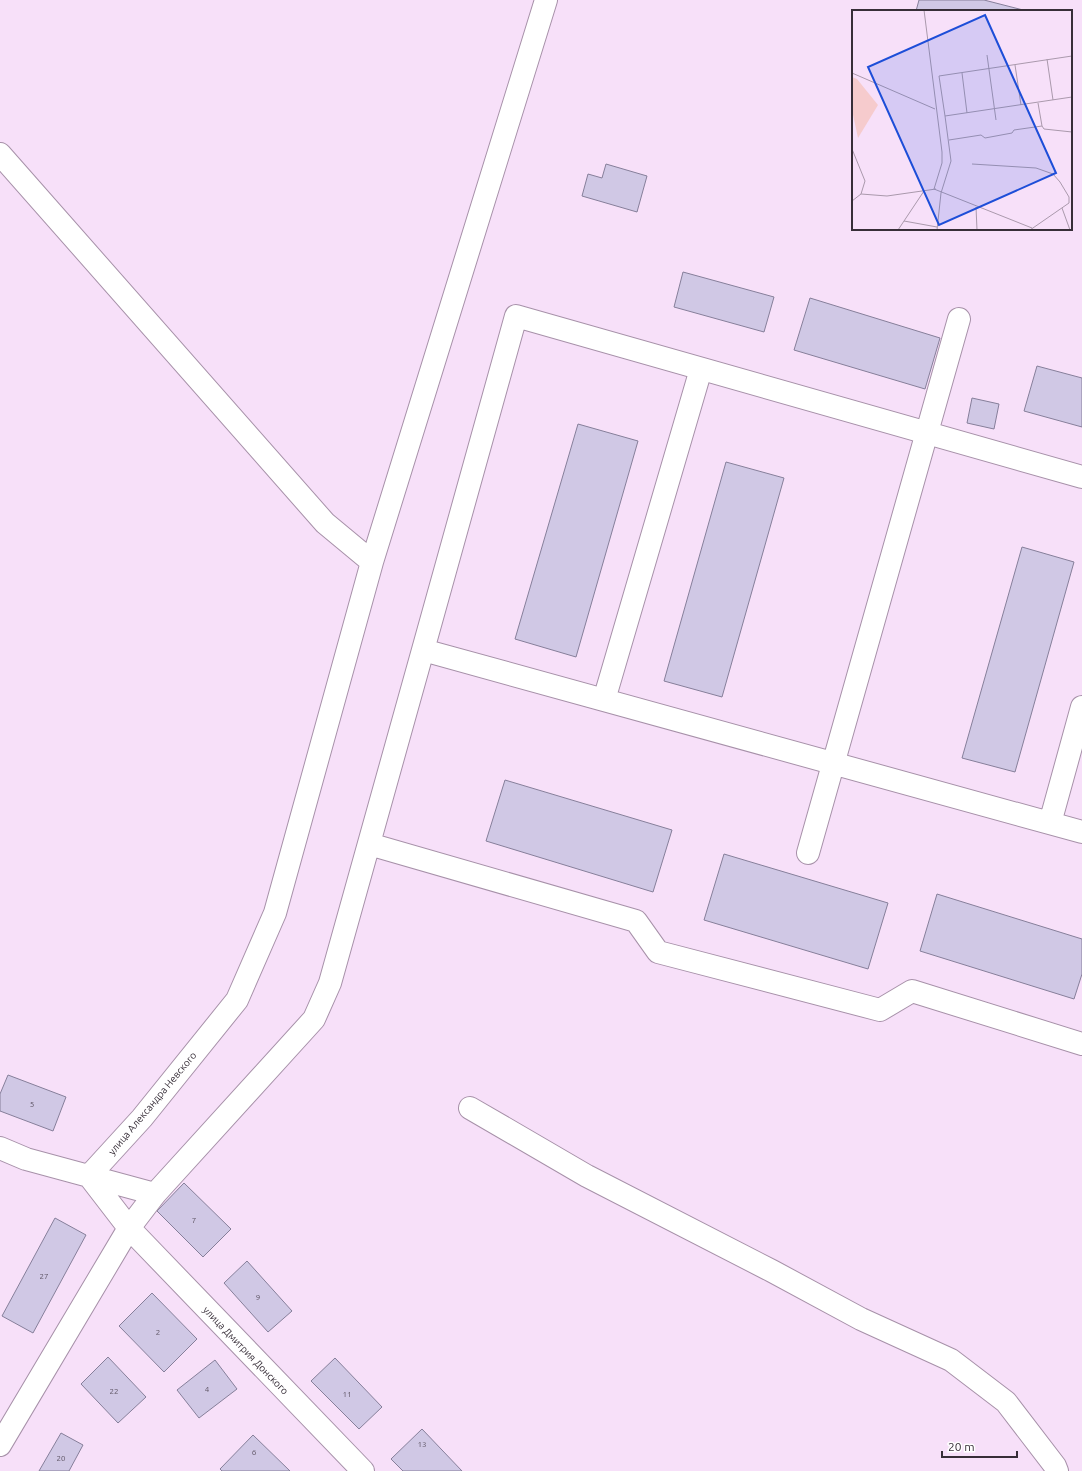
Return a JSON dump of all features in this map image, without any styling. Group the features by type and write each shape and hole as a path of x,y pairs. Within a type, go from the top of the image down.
{"street":[{"name":"улица Александра Невского","path":"89,1176 142,1118 238,1000 275,913 372,562 546,0"},
{"path":"0,154 326,523 372,562"},
{"path":"0,1445 129,1228 156,1194 314,1019 330,983 516,316 1082,477"},
{"path":"808,852 926,433 960,319"},
{"path":"604,700 701,369"},
{"path":"423,650 1082,832"},
{"path":"1050,824 1082,707"},
{"path":"369,844 636,921 658,952 880,1010 912,990 1082,1044"},
{"path":"470,1108 587,1176 772,1271 861,1319 951,1360 1006,1402 1055,1466 1057,1471"},
{"path":"0,1149 26,1159 156,1194"},
{"path":"89,1176 129,1228"},
{"name":"улица Дмитрия Донского","path":"129,1228 352,1466"}],"building":[{"path":"919,0 984,0 1023,10 916,10"},
{"path":"606,164 647,176 637,212 582,196 588,174 602,178"},
{"path":"683,272 774,297 764,332 674,307"},
{"path":"810,298 940,338 925,389 794,350"},
{"path":"1037,366 1082,378 1082,427 1024,411"},
{"path":"972,398 999,404 994,429 967,423"},
{"path":"578,424 638,441 576,657 515,639"},
{"path":"726,462 784,478 722,697 664,681"},
{"path":"1022,547 1074,562 1015,772 962,758"},
{"path":"505,780 672,830 653,892 486,841"},
{"path":"724,854 888,903 868,969 704,920"},
{"path":"937,894 1082,939 1082,974 1074,999 920,951"},
{"path":"8,1075 66,1097 53,1131 0,1111 0,1094"},
{"path":"184,1183 231,1229 203,1257 157,1211"},
{"path":"55,1218 86,1235 33,1333 2,1316"},
{"path":"247,1261 292,1311 268,1332 224,1283"},
{"path":"152,1293 197,1339 164,1372 119,1326"},
{"path":"108,1357 146,1397 118,1423 81,1384"},
{"path":"335,1358 382,1407 359,1429 311,1381"},
{"path":"215,1360 237,1389 199,1418 177,1390"},
{"path":"422,1429 462,1471 403,1471 391,1459"},
{"path":"61,1433 83,1445 69,1471 39,1471"},
{"path":"253,1435 290,1471 222,1471 220,1469"}]}
